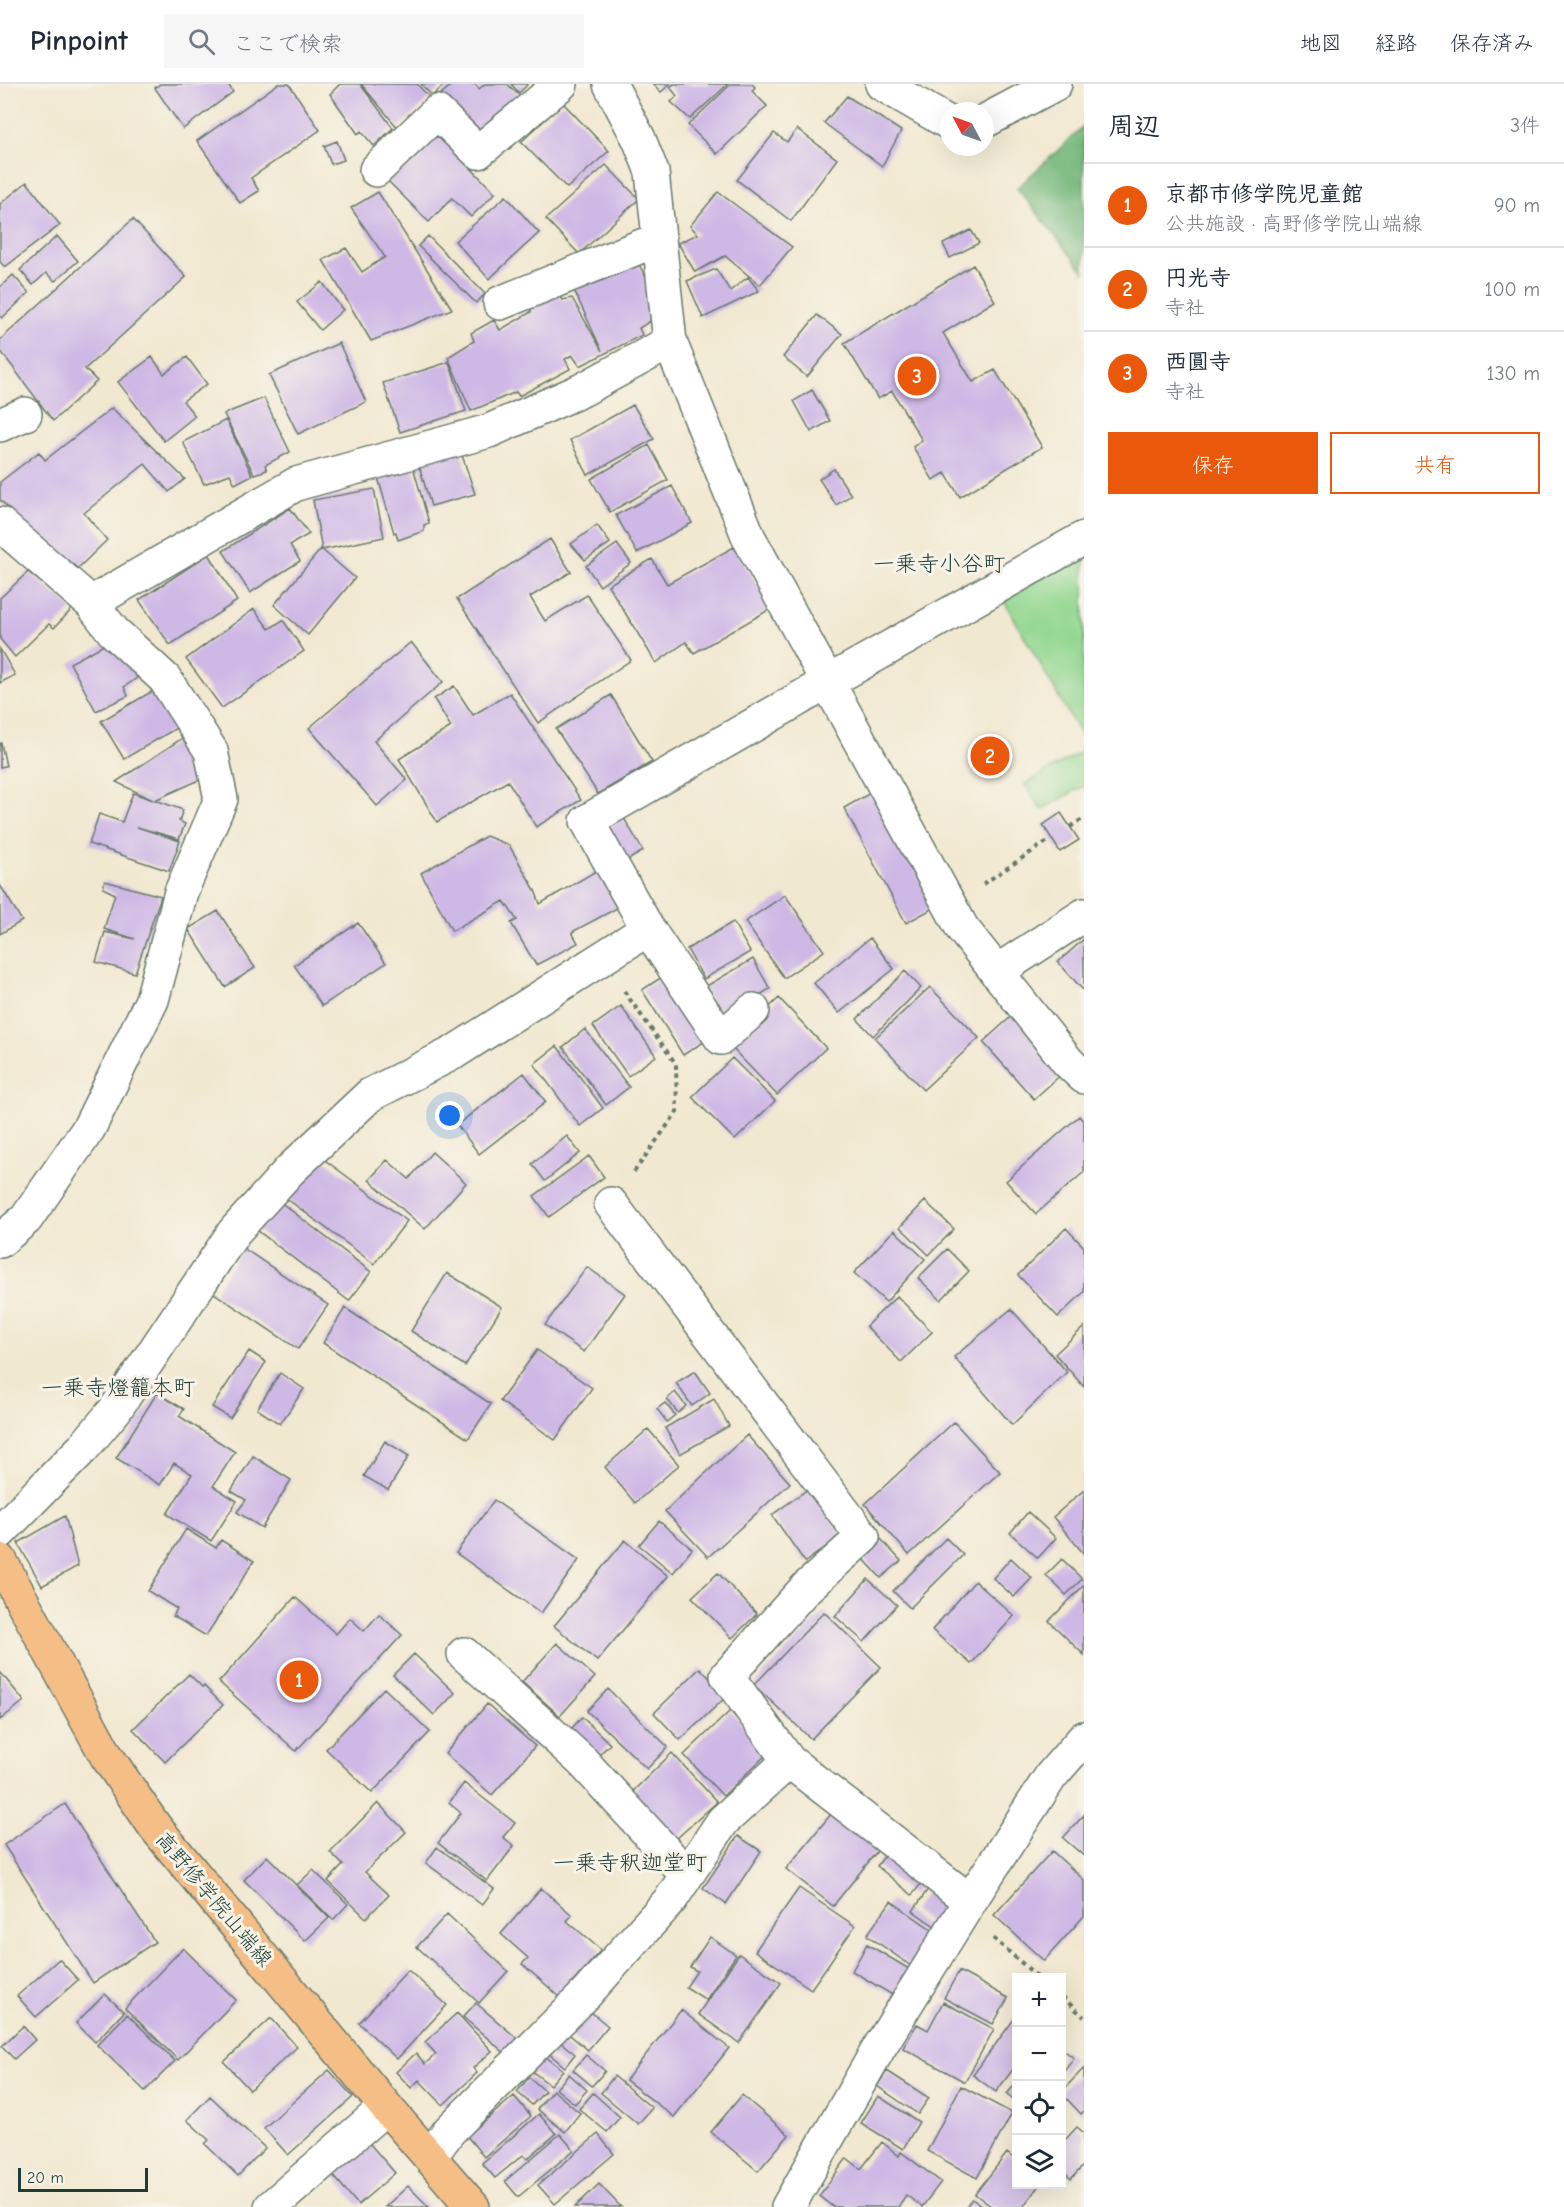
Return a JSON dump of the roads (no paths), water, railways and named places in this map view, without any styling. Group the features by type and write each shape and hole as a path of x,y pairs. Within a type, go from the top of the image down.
{"main road":[{"name":"高野修学院山端線","path":"0,1560 106,1755 155,1827 386,2107 473,2207"}],"street":[{"path":"376,170 436,112 478,152 561,84"},
{"path":"610,84 639,139 652,172 670,342 749,538 962,928 1068,1062 1084,1077"},
{"path":"882,84 940,118"},
{"path":"994,117 1055,84"},
{"path":"501,303 659,239"},
{"path":"91,603 296,484 489,431 582,390 670,342"},
{"path":"0,524 91,603 113,631 165,679 211,752 220,799 181,892 152,1000 89,1128 26,1219 0,1241"},
{"path":"753,1010 712,1047 587,821 1084,538"},
{"path":"996,972 1084,915"},
{"path":"0,1532 83,1448 115,1410 234,1232 290,1170 370,1095 453,1053 648,929"},
{"path":"611,1204 863,1537 806,1588 727,1676 789,1761 966,1907"},
{"path":"464,1654 583,1762 687,1875"},
{"path":"788,2207 879,2048 966,1907 1051,1776 1084,1738"},
{"path":"430,2157 449,2131 585,1995 671,1899 723,1821 789,1761"},
{"path":"271,2207 386,2107"}],"place":[{"name":"西圓寺","path":"917,376"},
{"name":"円光寺","path":"990,756"},
{"name":"京都市修学院児童館","path":"299,1680"}],"district":[{"name":"一乗寺小谷町","path":"939,563"},
{"name":"一乗寺燈籠本町","path":"118,1387"},
{"name":"一乗寺釈迦堂町","path":"630,1862"}]}
